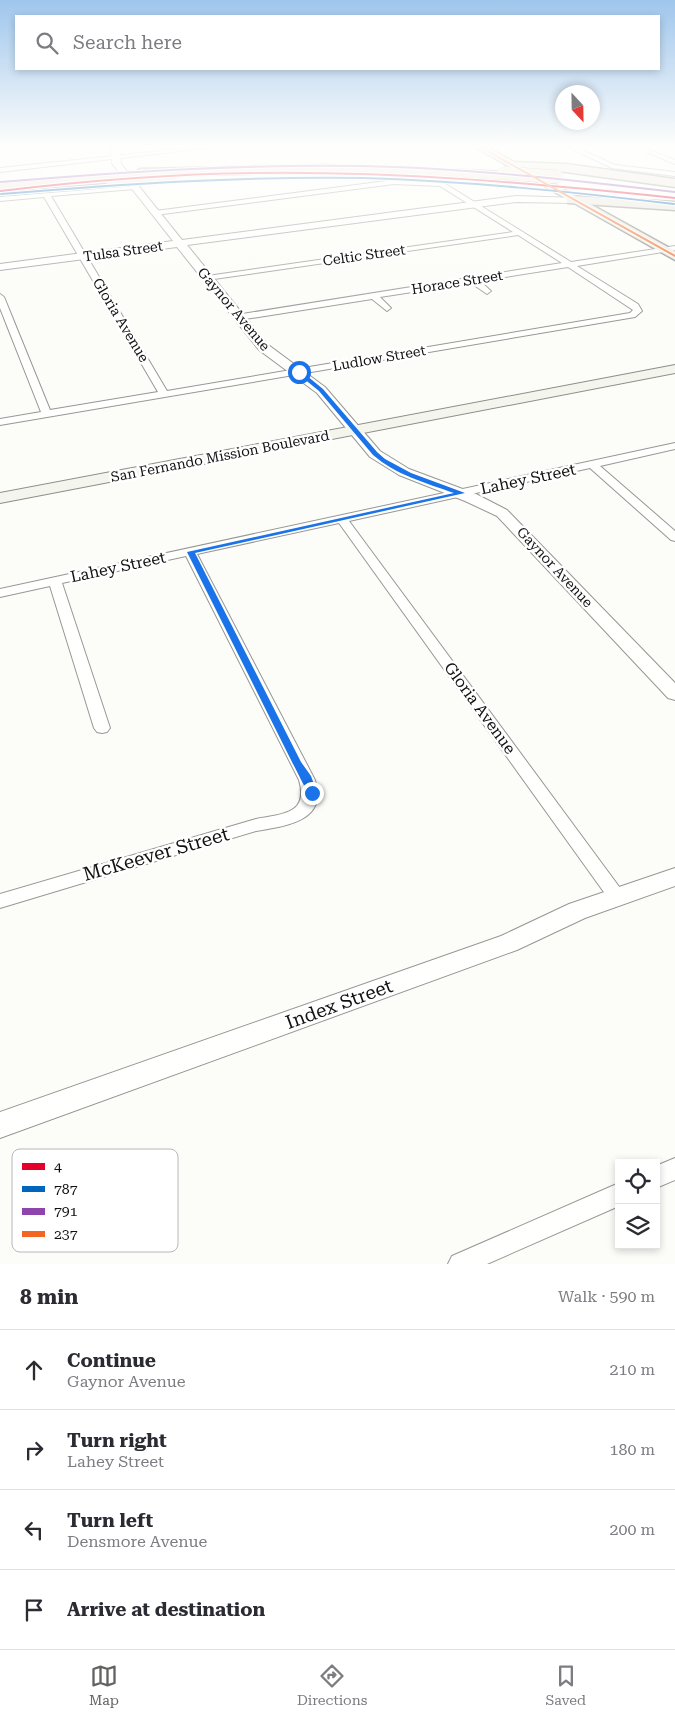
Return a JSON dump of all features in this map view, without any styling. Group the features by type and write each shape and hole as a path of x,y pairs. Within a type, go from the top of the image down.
{"main road":[{"path":"584,206 671,252"},
{"name":"San Fernando Mission Boulevard","path":"0,498 675,369"}],"street":[{"name":"Gloria Avenue","path":"55,206 82,256 165,395"},
{"name":"Gaynor Avenue","path":"150,206 270,353 299,372 321,390 375,454 399,470 462,493 490,506 513,523 675,694"},
{"path":"156,213 210,206"},
{"name":"Tulsa Street","path":"0,267 461,206"},
{"path":"479,206 569,264"},
{"name":"Celtic Street","path":"207,278 520,233"},
{"name":"Horace Street","path":"239,317 569,264 671,252"},
{"name":"Ludlow Street","path":"0,422 632,315 638,311 635,306 569,264"},
{"path":"472,279 487,291"},
{"path":"373,295 387,308"},
{"path":"0,297 47,415"},
{"name":"Lahey Street","path":"0,592 675,446"},
{"path":"593,465 675,537"},
{"name":"Gloria Avenue","path":"342,519 617,897"},
{"name":"McKeever Street","path":"0,901 256,825 292,818 309,804 312,793 311,786 190,552"},
{"path":"55,581 102,728"},
{"name":"Index Street","path":"0,1125 509,944 576,911 675,877"},
{"path":"660,1175 675,1169"},
{"path":"460,1264 615,1196"}],"transit line":[{"name":"237","path":"586,206 675,256"}],"route":[{"path":"299,372 321,390 375,454 383,460 408,474 462,493 190,552 298,764 306,776 312,793"}]}
